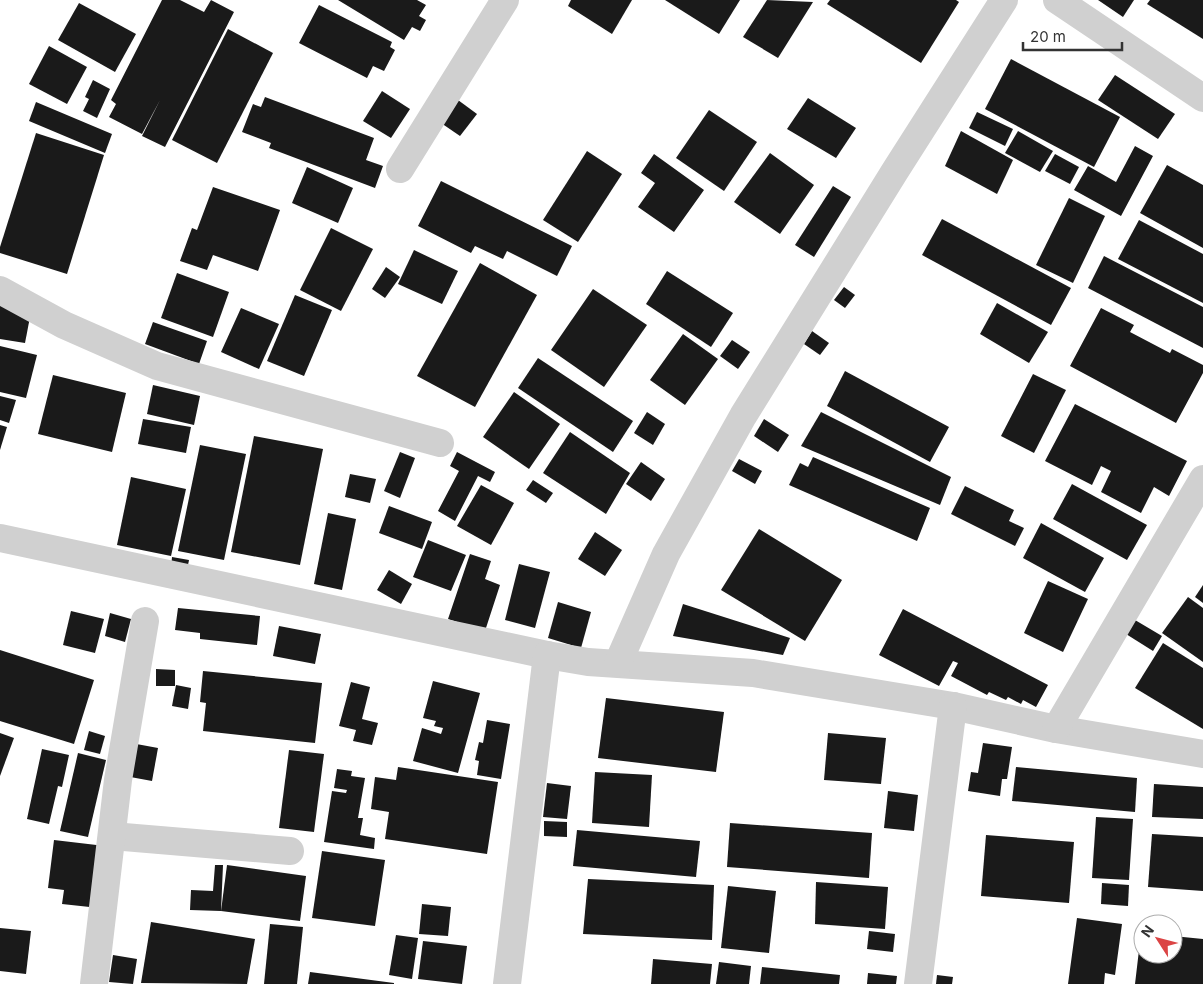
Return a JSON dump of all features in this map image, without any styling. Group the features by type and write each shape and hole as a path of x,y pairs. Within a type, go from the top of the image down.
{"street":[{"path":"400,169 505,0"},
{"path":"618,663 666,554 743,416 895,170 1004,0"},
{"path":"1057,0 1203,98"},
{"path":"0,290 64,325 157,366 440,443"},
{"path":"1056,729 1203,479"},
{"path":"0,538 548,655 588,662 753,673 953,706 1056,729 1203,754"},
{"path":"94,984 118,780 144,621"},
{"path":"507,984 548,655"},
{"path":"918,984 953,706"},
{"path":"112,836 290,851"}],"building":[{"path":"162,0 180,0 204,12 211,0 234,12 165,147 142,136 160,100 142,134 109,117 116,104 111,100"},
{"path":"338,0 417,0 426,5 419,16 426,20 420,31 412,27 404,40"},
{"path":"571,0 632,0 612,34 568,6"},
{"path":"665,0 740,0 719,34"},
{"path":"767,0 813,2 778,58 743,37"},
{"path":"830,0 956,0 959,2 921,63 827,4"},
{"path":"1098,0 1134,0 1123,17"},
{"path":"1150,0 1203,0 1203,39 1147,4"},
{"path":"79,3 136,34 115,72 58,40"},
{"path":"319,5 392,42 390,47 395,50 384,71 373,66 367,78 299,43"},
{"path":"228,29 273,53 217,163 172,140"},
{"path":"49,46 87,67 67,104 29,84"},
{"path":"1011,59 1120,117 1094,167 985,109"},
{"path":"1115,75 1175,114 1158,139 1098,100"},
{"path":"93,80 110,89 97,118 83,111 89,99 85,97"},
{"path":"382,91 410,109 391,138 363,121"},
{"path":"265,97 374,138 366,160 383,166 375,188 269,148 271,143 242,132 253,104 261,107"},
{"path":"808,98 856,128 836,158 787,129"},
{"path":"458,100 477,114 460,136 441,123"},
{"path":"36,102 112,134 105,153 29,121"},
{"path":"709,110 757,142 724,191 676,158"},
{"path":"977,112 1013,129 1005,146 969,128"},
{"path":"961,131 1013,160 997,194 945,166"},
{"path":"1018,131 1053,151 1040,172 1005,153"},
{"path":"36,133 104,155 67,274 0,253 0,247"},
{"path":"1135,146 1153,156 1121,216 1074,190 1088,166 1116,182"},
{"path":"587,151 622,174 578,242 543,220"},
{"path":"770,153 814,185 780,234 734,202"},
{"path":"654,154 704,190 674,232 638,207 655,183 641,173"},
{"path":"1055,154 1079,167 1070,184 1045,171"},
{"path":"1167,165 1203,185 1203,248 1140,213"},
{"path":"307,167 353,188 338,223 292,203"},
{"path":"441,181 572,246 557,276 507,251 503,259 475,246 471,253 418,226"},
{"path":"833,186 851,197 814,257 795,245"},
{"path":"213,187 280,210 258,271 213,255 207,270 180,261 192,228 197,230"},
{"path":"1069,198 1105,216 1073,283 1036,265"},
{"path":"942,219 1071,288 1051,325 922,255"},
{"path":"1139,220 1203,254 1203,303 1118,259"},
{"path":"331,228 373,249 341,311 300,290"},
{"path":"414,250 458,271 442,304 398,284"},
{"path":"1104,256 1203,307 1203,348 1088,288"},
{"path":"480,263 537,295 475,407 417,376"},
{"path":"386,267 400,277 385,298 372,289"},
{"path":"667,271 733,313 711,347 646,304"},
{"path":"177,273 229,292 213,337 161,318"},
{"path":"844,287 855,295 845,308 834,300"},
{"path":"593,289 647,325 604,387 551,350"},
{"path":"295,295 332,310 304,376 267,361"},
{"path":"0,303 30,317 25,343 0,339"},
{"path":"997,303 1048,332 1029,363 980,334"},
{"path":"241,308 279,324 259,369 221,352"},
{"path":"1101,308 1134,325 1130,332 1170,353 1172,349 1203,365 1203,373 1176,423 1070,366"},
{"path":"153,322 207,341 199,364 145,344"},
{"path":"812,331 829,343 820,355 804,344"},
{"path":"683,334 718,359 685,405 650,380"},
{"path":"732,340 750,352 738,369 720,356"},
{"path":"0,346 37,355 26,398 0,392"},
{"path":"538,358 633,421 613,452 518,388"},
{"path":"845,371 949,427 930,462 827,406"},
{"path":"1033,374 1066,390 1034,453 1001,436"},
{"path":"53,375 126,393 112,452 38,434"},
{"path":"153,385 200,396 194,425 147,414"},
{"path":"514,392 560,424 529,469 483,437"},
{"path":"0,396 16,400 9,423 0,420"},
{"path":"1075,404 1187,461 1169,496 1154,487 1141,513 1101,492 1111,471 1101,466 1092,485 1045,461"},
{"path":"647,412 665,424 653,445 634,433"},
{"path":"821,412 951,477 940,505 801,446"},
{"path":"143,419 191,427 186,453 138,444"},
{"path":"764,419 789,435 778,452 754,436"},
{"path":"0,425 7,427 0,450"},
{"path":"570,432 630,473 606,514 543,473"},
{"path":"254,436 323,449 300,565 231,552"},
{"path":"200,445 246,454 224,560 178,551"},
{"path":"400,452 415,458 400,498 384,491"},
{"path":"457,452 495,472 490,482 478,476 455,521 438,511 459,471 450,466"},
{"path":"813,457 930,508 917,541 789,485 800,463 808,467"},
{"path":"739,459 762,471 755,484 732,471"},
{"path":"641,462 665,479 651,501 626,484"},
{"path":"350,474 376,479 370,503 345,497"},
{"path":"131,477 186,489 171,556 117,545"},
{"path":"533,480 553,493 546,503 526,490"},
{"path":"1072,484 1147,525 1127,560 1053,519"},
{"path":"481,485 514,503 491,545 457,526"},
{"path":"965,486 1014,510 1009,521 1024,528 1015,546 951,514"},
{"path":"389,506 432,522 422,549 379,533"},
{"path":"328,513 356,519 342,590 314,584"},
{"path":"1041,523 1104,558 1085,592 1023,558"},
{"path":"759,529 842,580 805,641 721,590"},
{"path":"595,532 622,550 605,576 578,559"},
{"path":"428,540 466,555 451,591 413,577"},
{"path":"470,554 491,561 485,579 500,585 485,631 448,619"},
{"path":"172,557 189,560 187,570 171,568"},
{"path":"519,564 550,572 535,628 505,620"},
{"path":"389,570 412,584 401,604 377,590"},
{"path":"1048,581 1088,599 1063,652 1024,633"},
{"path":"1203,585 1203,603 1195,597"},
{"path":"1188,597 1203,608 1203,662 1162,633"},
{"path":"558,602 591,612 581,648 548,638"},
{"path":"683,604 790,638 783,655 673,636"},
{"path":"178,608 260,616 257,645 200,639 200,633 175,630"},
{"path":"903,609 1048,685 1036,707 1023,700 1021,704 1008,697 1006,700 989,692 987,695 951,676 958,663 953,661 939,686 879,655"},
{"path":"71,611 104,619 95,653 63,645"},
{"path":"110,613 131,619 125,642 105,636"},
{"path":"1135,620 1162,636 1153,651 1126,634"},
{"path":"279,626 321,634 315,664 273,656"},
{"path":"1163,643 1203,668 1203,729 1135,688"},
{"path":"0,650 94,680 74,744 0,721"},
{"path":"156,669 175,670 175,686 156,686"},
{"path":"203,671 322,683 315,743 203,731 206,703 200,702"},
{"path":"433,681 480,693 458,773 413,761 422,728 441,734 443,728 434,726 436,721 423,718"},
{"path":"351,682 370,687 362,719 378,723 372,745 353,741 356,730 339,726"},
{"path":"176,685 191,688 188,709 172,706"},
{"path":"606,698 724,712 716,772 598,758"},
{"path":"487,720 510,724 501,779 477,775 479,761 475,760 479,742 483,743"},
{"path":"89,731 105,736 100,754 84,750"},
{"path":"0,733 14,738 0,776"},
{"path":"828,733 886,738 881,784 824,780"},
{"path":"131,743 158,748 152,781 125,776"},
{"path":"983,743 1012,747 1007,779 1002,779 1000,796 968,791 971,772 978,773"},
{"path":"42,749 69,755 62,787 58,786 49,824 27,819"},
{"path":"289,750 324,754 314,832 279,828"},
{"path":"78,753 106,760 88,837 60,831"},
{"path":"398,767 498,782 487,854 385,839 389,812 371,809 375,777 396,780"},
{"path":"1016,767 1137,778 1135,812 1012,801"},
{"path":"337,769 352,771 351,776 365,778 358,818 363,818 360,835 375,838 374,849 324,842 332,791 346,793 347,790 334,788"},
{"path":"595,772 652,775 649,827 592,823"},
{"path":"547,783 571,786 567,819 543,817"},
{"path":"1154,784 1203,787 1203,819 1152,817"},
{"path":"888,791 918,795 914,831 884,828"},
{"path":"1096,817 1133,819 1129,880 1092,878"},
{"path":"544,821 567,822 567,837 544,836"},
{"path":"730,823 872,833 869,878 727,867"},
{"path":"577,830 700,841 696,877 573,866"},
{"path":"1152,834 1203,837 1203,891 1148,887"},
{"path":"986,835 1074,842 1069,903 981,896"},
{"path":"54,840 105,846 99,908 62,904 64,890 48,888"},
{"path":"322,851 385,860 375,926 312,918"},
{"path":"215,865 223,865 221,911 190,910 191,890 213,891"},
{"path":"227,865 306,876 300,921 221,911"},
{"path":"588,879 714,885 712,940 583,934"},
{"path":"816,882 888,887 885,929 815,924"},
{"path":"1102,883 1129,885 1128,906 1101,904"},
{"path":"728,886 776,891 769,953 721,948"},
{"path":"422,904 451,907 448,936 419,934"},
{"path":"1077,918 1122,924 1115,975 1105,973 1104,984 1068,984"},
{"path":"151,922 255,939 247,984 141,983"},
{"path":"270,924 303,927 297,984 264,984"},
{"path":"0,928 31,931 26,974 0,971"},
{"path":"869,931 895,934 893,952 867,949"},
{"path":"396,935 418,938 412,979 389,975"},
{"path":"1183,937 1203,939 1203,984 1135,984 1137,964 1183,964"},
{"path":"423,941 467,946 462,984 418,979"},
{"path":"113,955 137,959 133,984 109,982"},
{"path":"653,959 712,964 710,984 651,984"},
{"path":"719,962 751,966 749,984 716,984"},
{"path":"762,967 840,975 839,984 760,984"},
{"path":"310,972 394,983 394,984 308,984"},
{"path":"868,973 897,976 896,984 867,984"},
{"path":"937,975 953,977 952,984 936,984"}]}
